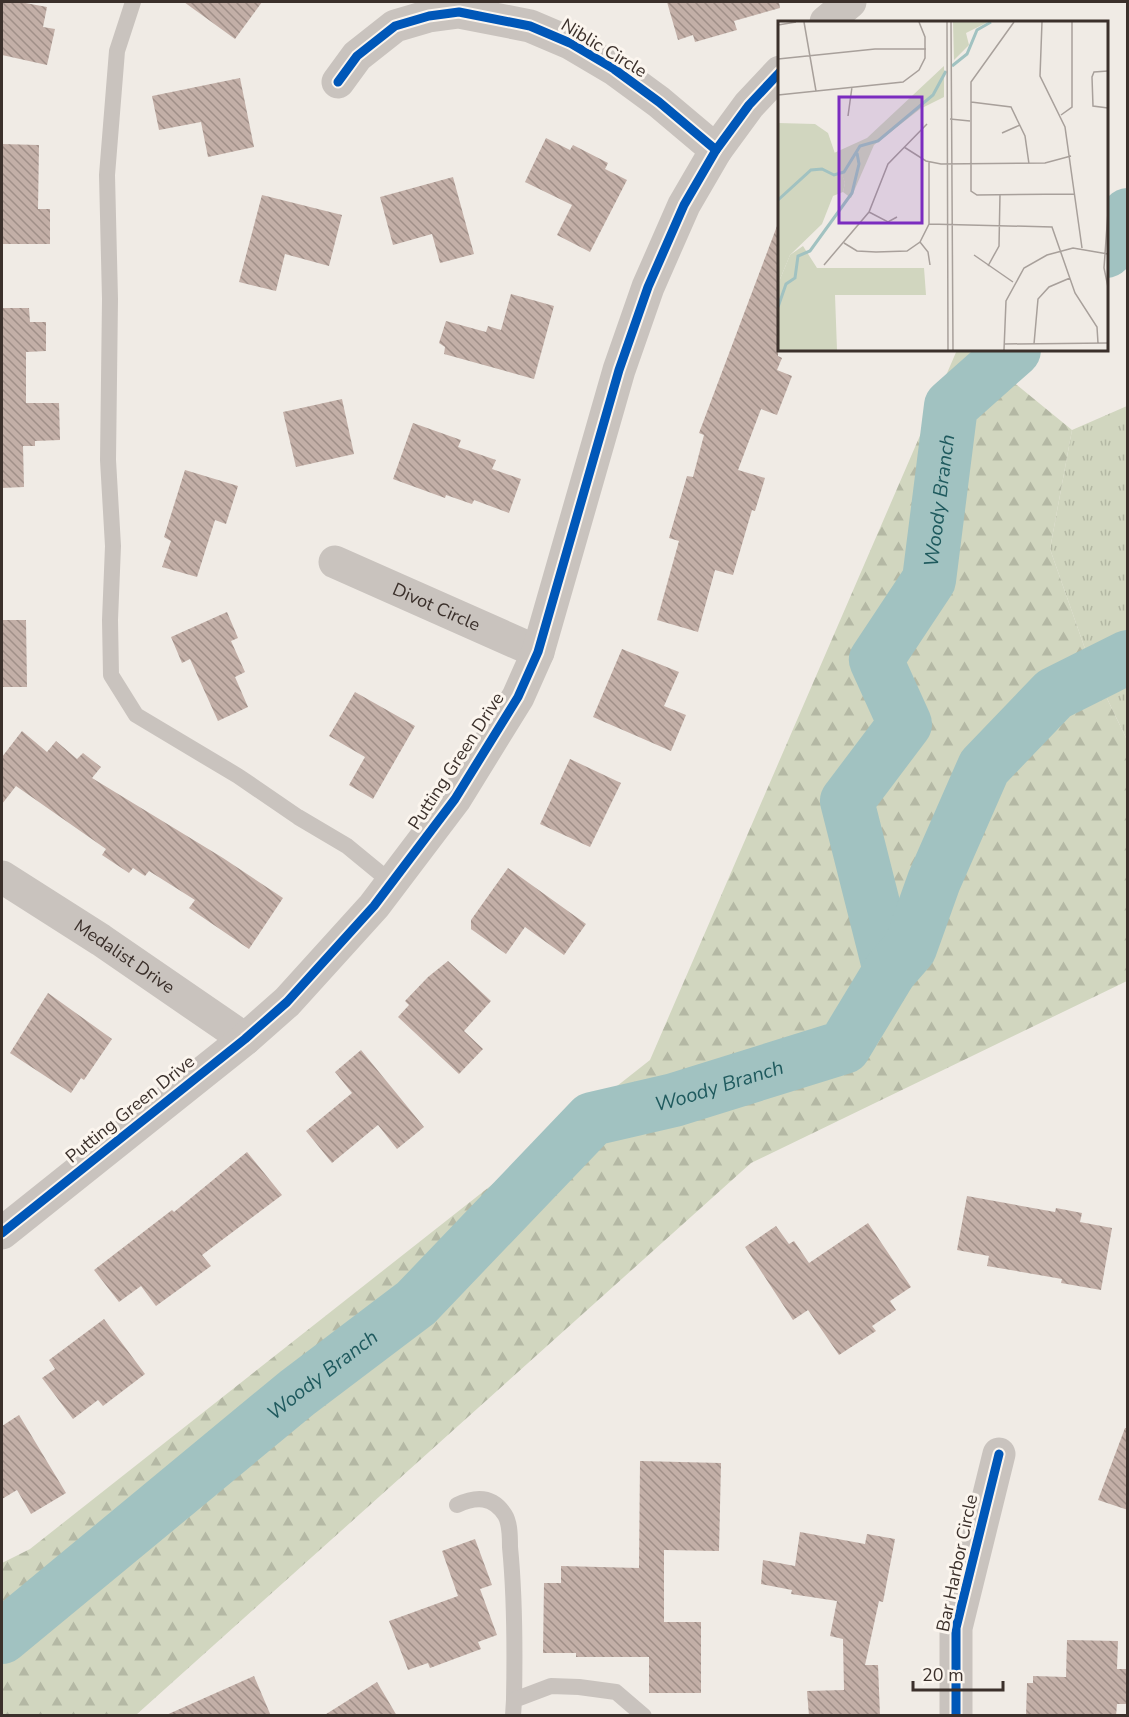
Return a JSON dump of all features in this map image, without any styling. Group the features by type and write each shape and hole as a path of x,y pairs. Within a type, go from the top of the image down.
{"street":[{"path":"827,21 850,2"},
{"name":"Niblic Circle","path":"338,82 357,56 395,26 429,16 459,12 530,26 570,43 614,69 659,102 716,150"},
{"name":"Putting Green Drive","path":"2,1233 245,1039 287,1002 374,906 455,799 518,697 538,652 620,370 648,287 684,206 716,150 749,105 778,74"},
{"name":"Divot Circle","path":"335,562 538,652"},
{"name":"Medalist Drive","path":"2,877 101,940 245,1039"},
{"name":"Bar Harbor Circle","path":"956,1716 956,1628 999,1454"}],"lane":[{"path":"133,2 117,51 107,175 110,299 108,460 113,546 110,620 111,675 136,715 238,776 298,817 347,846 392,883"},
{"path":"457,1505 472,1498 493,1502 507,1517 513,1574 514,1708"},
{"path":"514,1708 550,1686 579,1687 616,1692 644,1716"}],"green space":[{"path":"957,351 975,351 1072,430 1050,549 1090,663 1127,740 1127,981 751,1163 136,1715 2,1715 2,1563 30,1549 650,1060"},
{"path":"1127,406 1127,740 1090,663 1050,549 1072,430"}],"building":[{"path":"2,2 20,2 47,7 43,27 55,29 47,65 2,55"},
{"path":"184,2 262,2 235,39"},
{"path":"667,2 779,2 780,8 734,21 737,30 695,42 693,35 678,40"},
{"path":"240,78 254,147 208,157 201,122 159,130 152,96"},
{"path":"546,138 570,150 573,145 608,163 605,169 627,180 590,252 557,235 572,205 525,182"},
{"path":"2,144 39,145 38,209 50,209 50,244 2,244"},
{"path":"453,177 474,254 440,263 432,234 393,245 380,197"},
{"path":"262,195 342,215 329,266 285,254 276,291 239,282"},
{"path":"778,226 778,356 782,358 777,370 792,376 777,415 761,409 738,470 765,478 755,511 752,510 733,575 715,570 698,632 657,620 679,541 669,538 687,476 693,477 704,435 699,433"},
{"path":"511,294 554,306 534,379 444,354 445,347 439,343 446,321 486,332 488,326 501,330"},
{"path":"2,308 29,308 30,322 46,322 46,351 26,352 26,403 59,403 60,440 35,441 35,446 23,446 24,487 2,488"},
{"path":"342,399 354,454 296,467 283,412"},
{"path":"413,423 461,440 458,447 496,460 492,469 521,479 509,513 474,500 472,504 446,495 445,498 393,479"},
{"path":"185,470 238,486 226,524 215,520 197,577 162,567 171,541 164,537"},
{"path":"227,612 238,638 231,641 245,672 235,677 248,707 218,721 190,659 182,663 171,637"},
{"path":"2,620 26,620 27,687 2,687"},
{"path":"622,649 679,672 664,706 686,715 671,751 593,717"},
{"path":"355,692 415,726 373,799 349,785 365,757 329,736"},
{"path":"22,731 47,752 56,741 77,759 83,753 101,767 92,778 223,858 283,898 249,949 189,908 195,900 149,871 145,876 133,868 129,873 102,855 106,849 16,786 2,804 2,757"},
{"path":"570,759 621,783 590,847 540,824"},
{"path":"508,868 586,924 564,955 525,927 506,954 471,929 471,920"},
{"path":"448,961 491,1001 464,1031 483,1049 459,1074 398,1017 409,1005 405,1001 428,977"},
{"path":"48,993 112,1039 84,1080 81,1078 71,1093 10,1053"},
{"path":"361,1050 424,1127 397,1149 378,1125 332,1163 306,1131 352,1093 335,1072"},
{"path":"247,1152 282,1195 202,1255 211,1266 156,1306 141,1286 119,1302 94,1270 172,1210 174,1212"},
{"path":"967,1196 1055,1212 1056,1208 1082,1213 1080,1222 1112,1228 1101,1290 1061,1283 1062,1279 987,1266 989,1256 957,1250"},
{"path":"868,1223 911,1287 890,1301 896,1310 872,1326 876,1331 839,1355 808,1310 793,1320 745,1247 776,1226 789,1244 794,1241 809,1263"},
{"path":"104,1319 145,1374 103,1406 98,1400 73,1419 42,1378 55,1369 49,1360"},
{"path":"19,1415 66,1493 31,1514 17,1490 2,1499 2,1426"},
{"path":"1125,1428 1128,1428 1128,1510 1098,1500"},
{"path":"640,1461 721,1463 719,1551 664,1550 664,1622 701,1622 701,1693 649,1693 649,1657 576,1657 576,1653 543,1653 544,1583 561,1583 561,1566 639,1568"},
{"path":"800,1532 865,1544 867,1534 895,1539 883,1602 879,1601 865,1665 878,1665 880,1716 809,1716 807,1691 844,1690 843,1639 830,1636 837,1601 791,1594 792,1590 761,1584 763,1560 795,1566"},
{"path":"475,1539 492,1585 480,1589 497,1635 478,1642 481,1649 430,1668 428,1663 408,1670 389,1621 458,1596 442,1551"},
{"path":"1067,1640 1118,1641 1117,1669 1128,1669 1128,1704 1117,1704 1116,1716 1026,1716 1027,1683 1033,1683 1033,1676 1066,1677"},
{"path":"254,1676 271,1716 164,1716"},
{"path":"377,1682 397,1716 323,1716"}],"waterway":[{"name":"Woody Branch","path":"1108,248 1128,215"},
{"name":"Woody Branch","path":"890,971 847,801 905,724 876,660 929,580 951,406 1013,351"},
{"name":"Woody Branch","path":"2,1637 297,1393 416,1303 592,1119 674,1100 844,1047 890,971 910,948 934,881 984,767 1054,694 1128,657"}],"cycle path":[{"path":"338,82 357,56 395,26 429,16 459,12 530,26 570,43 614,69 659,102 716,150"},
{"path":"2,1233 245,1039 287,1002 374,906 455,799 518,697 538,652 619,370 648,287 684,205 716,150 749,105 778,74"},
{"path":"956,1716 956,1628 999,1454"}]}
